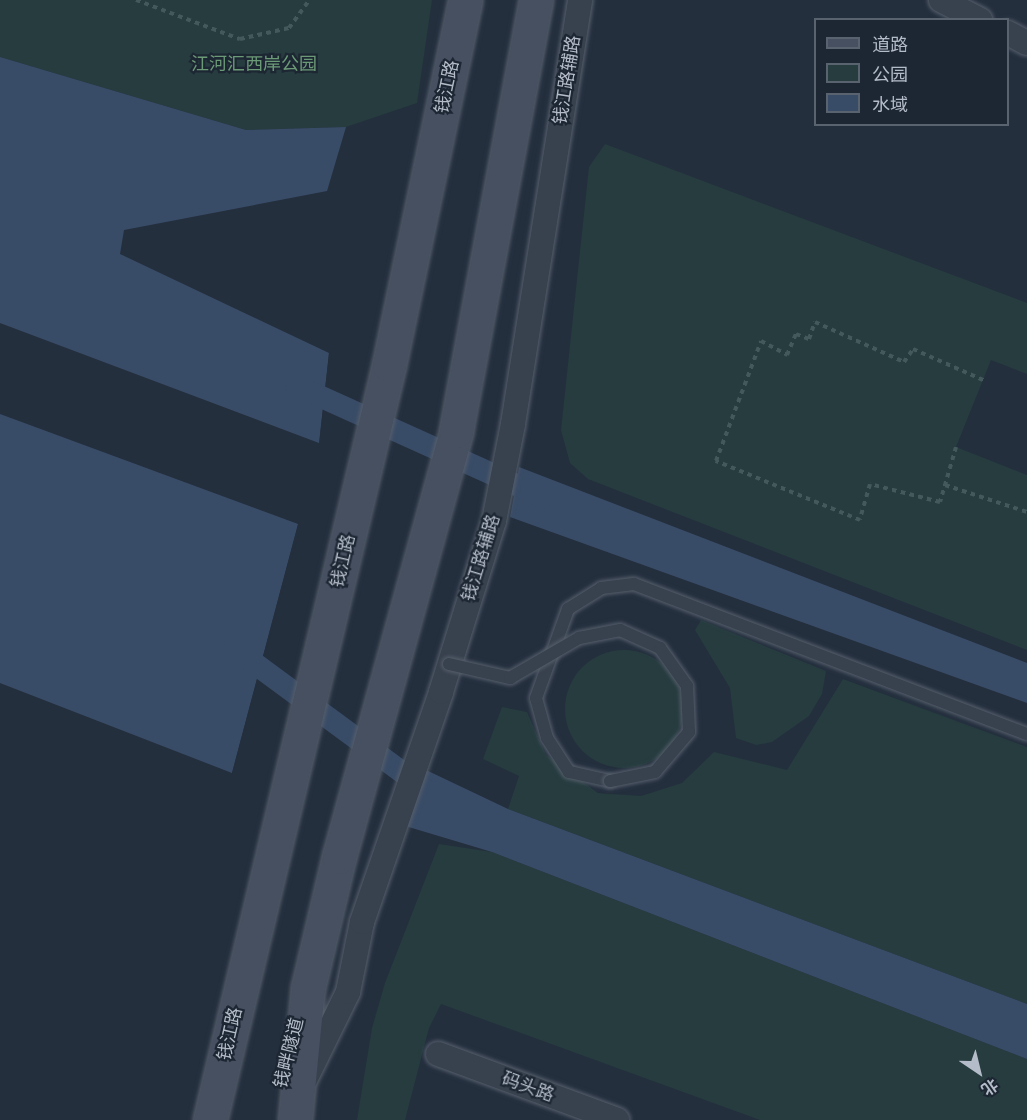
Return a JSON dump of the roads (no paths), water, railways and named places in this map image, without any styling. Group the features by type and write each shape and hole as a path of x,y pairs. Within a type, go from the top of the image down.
{"main road":[{"name":"钱江路","path":"210,1120 389,365 465,0"},
{"path":"296,1107 308,988 324,916 453,443 536,0"},
{"name":"钱畔隧道","path":"274,1120 288,1045 308,988"},
{"path":"229,1120 237,1005"}],"street":[{"name":"钱江路辅路","path":"296,1107 348,992 362,922 449,664 494,521 517,397 580,0"},
{"path":"941,0 977,18"},
{"path":"1009,34 1027,43"},
{"name":"码头路","path":"438,1054 617,1120"}],"lane":[{"path":"449,664 510,678 579,638 620,630 660,648 687,686 689,732 655,772 610,781 569,772 547,738 536,698 568,609 601,588 634,584 1027,734"}],"water":[{"path":"0,57 246,130 346,127 327,191 124,230 120,254 329,353 319,443 0,323"},
{"path":"0,414 298,524 232,773 0,683"},
{"path":"519,467 1027,663 1027,703 510,517"},
{"path":"426,770 508,809 1027,1004 1027,1059 492,852 402,825"}],"waterway":[{"path":"297,386 543,497"},
{"path":"235,649 426,790"}],"park label":[{"name":"江河汇西岸公园","path":"254,64"}]}
